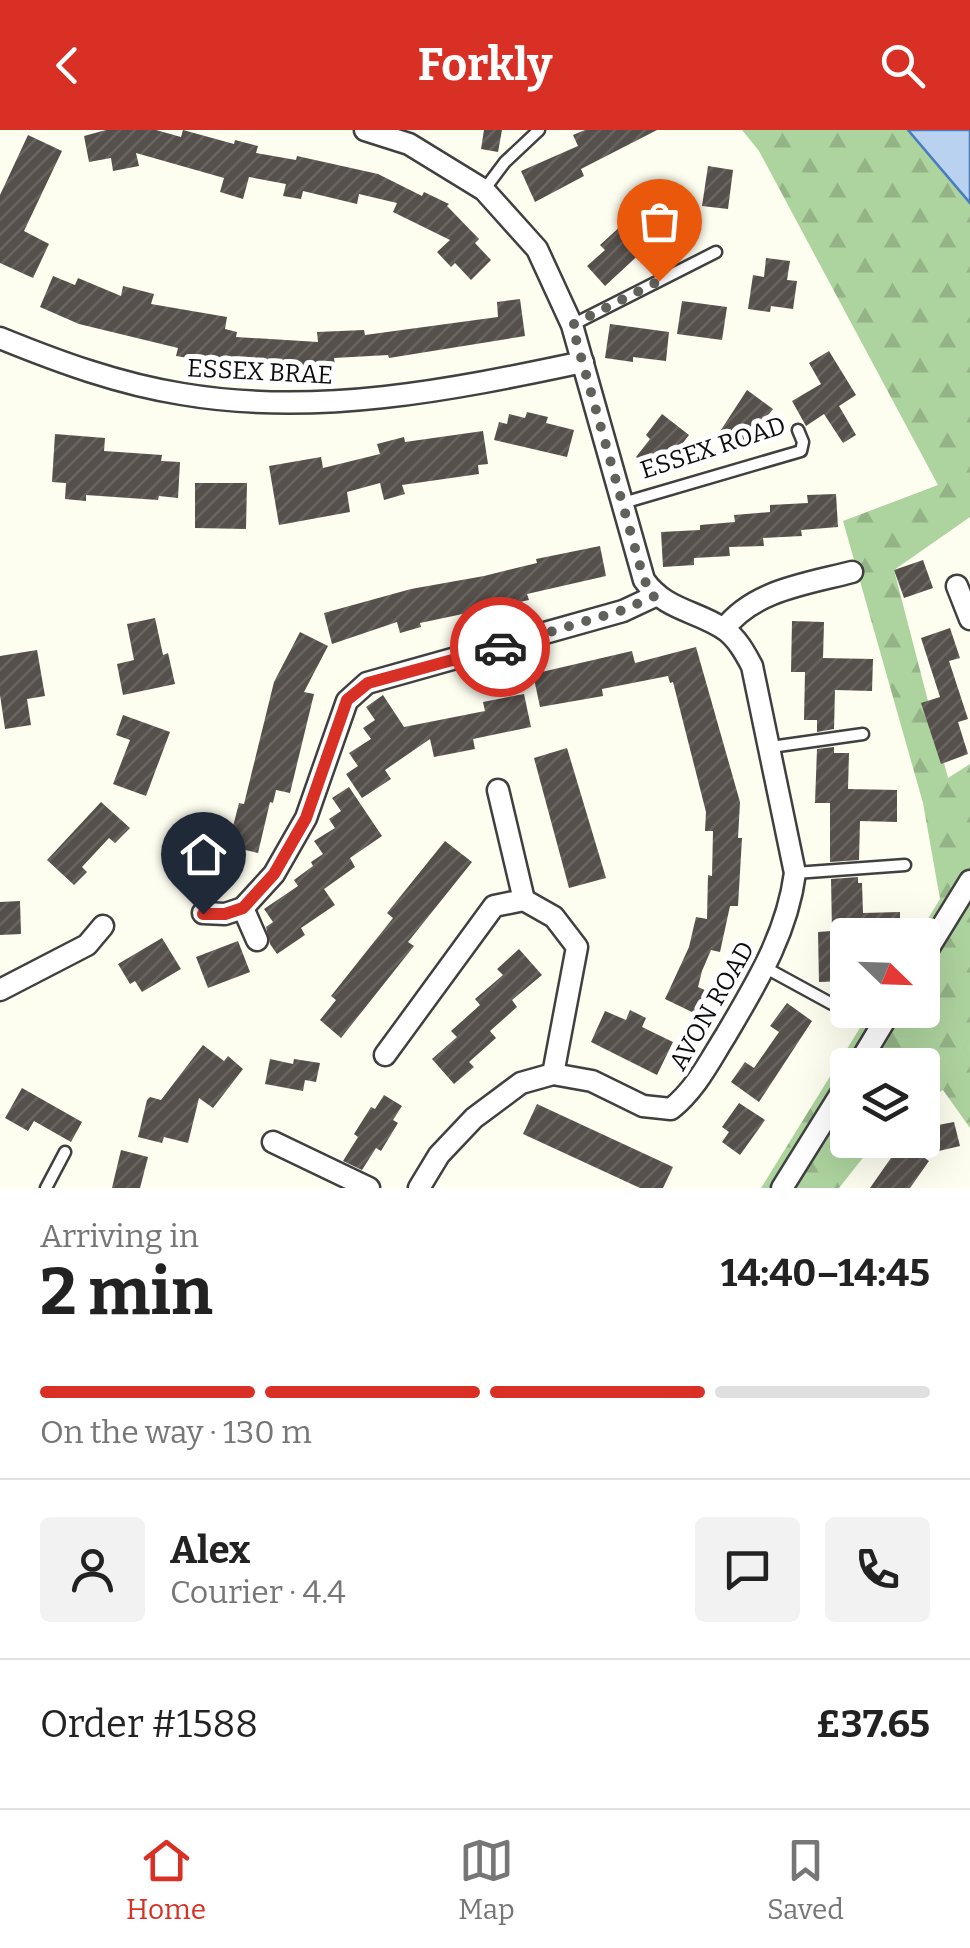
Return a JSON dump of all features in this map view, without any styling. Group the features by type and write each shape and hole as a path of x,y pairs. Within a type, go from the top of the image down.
{"street":[{"name":"ESSEX ROAD","path":"365,130 409,144 484,190 537,249 572,325 644,580 655,596"},
{"name":"ESSEX BRAE","path":"0,338 57,361 134,384 184,395 274,403 338,402 444,390 583,362"},
{"path":"724,629 737,612 763,596 852,572"},
{"path":"958,586 970,618"},
{"name":"AVON ROAD","path":"553,1074 592,1081 643,1106 671,1109 690,1093 766,968 791,903 795,872 752,666 740,644 724,629 655,596"},
{"path":"203,914 225,914 243,908 274,874 306,818 347,700 368,683 623,610 655,596"},
{"path":"498,799 524,900"},
{"path":"940,930 970,881"},
{"path":"396,1048 494,906 524,900 554,917 577,947 553,1074 521,1083 474,1118 439,1154 419,1188"},
{"path":"243,908 256,940"},
{"path":"0,990 86,945 103,926"},
{"path":"782,1188 830,1111"},
{"path":"273,1142 369,1188"}],"lane":[{"path":"484,190 505,162 538,130"},
{"path":"572,325 716,252"},
{"name":"ESSEX ROAD","path":"622,503 801,451 803,442 798,430"},
{"path":"771,748 863,734"},
{"path":"795,872 906,865"},
{"path":"766,968 830,1003"},
{"path":"46,1188 65,1152"}],"green space":[{"path":"742,130 908,130 970,203 970,517 894,570 948,778 970,764 970,1128 943,1090 940,1092 940,1048 848,1048 860,1028 940,1028 940,918 928,918 940,899 923,803 843,521 938,485 759,151"},
{"path":"830,1076 830,1158 863,1158 839,1188 761,1188"}],"water":[{"path":"908,130 970,130 970,203"}],"building":[{"path":"106,130 156,130 181,137 183,130 234,144 235,140 258,146 256,153 296,160 297,156 378,174 422,196 424,192 449,204 491,260 471,280 437,252 450,240 393,212 397,203 359,194 357,204 303,191 301,199 283,196 286,184 249,177 243,199 220,192 224,178 136,153 139,166 113,171 111,158 89,162 84,136"},
{"path":"484,130 502,130 498,152 481,149"},
{"path":"585,130 657,130 581,169 584,176 535,202 521,171 578,146 573,135"},
{"path":"28,135 62,151 24,231 49,244 33,278 0,263 0,195"},
{"path":"708,166 733,170 728,209 702,206"},
{"path":"659,207 682,222 662,252 640,237"},
{"path":"623,224 645,249 605,286 587,266 605,250 600,245"},
{"path":"766,258 790,261 787,280 797,281 793,309 748,309 753,275 764,277"},
{"path":"53,276 75,285 78,278 121,296 123,286 154,294 151,304 227,317 225,329 237,332 236,337 318,342 317,332 364,330 365,335 498,317 497,302 520,299 525,336 389,358 334,358 335,365 250,364 196,354 195,359 176,356 178,348 79,324 40,307"},
{"path":"682,301 727,307 722,340 677,334"},
{"path":"610,324 669,332 666,361 605,358"},
{"path":"829,351 856,395 839,406 856,435 843,443 824,414 806,426 792,401 821,384 809,363"},
{"path":"747,390 773,409 738,453 717,436"},
{"path":"527,412 548,417 546,423 574,430 567,457 494,440 499,422 507,424 509,414 525,418"},
{"path":"662,414 689,435 658,475 636,457"},
{"path":"483,431 488,464 478,465 479,474 402,485 405,494 384,500 380,483 347,492 350,512 279,525 269,466 321,457 323,468 380,454 377,444 404,437 405,442"},
{"path":"55,434 105,438 104,451 162,455 161,461 180,462 178,498 86,495 86,501 65,499 66,483 52,482"},
{"path":"195,483 247,483 246,529 195,528"},
{"path":"836,494 838,527 801,530 802,536 763,538 764,546 729,547 730,556 694,558 694,565 663,567 661,532 700,530 700,525 735,522 734,515 770,512 770,505 808,503 807,495"},
{"path":"600,546 606,576 527,594 529,600 420,623 421,627 400,633 397,622 332,644 324,613"},
{"path":"923,560 933,588 904,598 894,570"},
{"path":"155,618 163,655 168,653 175,684 123,695 117,664 134,660 127,624"},
{"path":"792,621 824,622 823,658 873,659 872,691 835,690 834,729 817,732 817,720 804,720 805,672 791,672"},
{"path":"950,628 960,658 949,661 968,719 958,722 968,754 941,764 921,703 940,697 921,638"},
{"path":"300,632 328,646 304,692 314,694 290,793 276,790 258,853 228,846 239,803 244,804 274,682"},
{"path":"696,647 740,802 738,838 742,838 738,906 730,906 720,952 711,950 702,971 698,987 707,991 696,1014 665,999 689,947 696,917 707,919 708,875 712,876 713,831 705,831 706,812 673,682 668,676 602,689 603,696 540,707 533,674 632,651 635,663"},
{"path":"37,650 45,696 27,699 31,725 5,729 0,656"},
{"path":"524,694 531,727 473,739 475,749 434,757 430,739 385,770 391,779 362,798 346,774 358,766 349,753 371,739 363,728 375,720 366,707 383,695 404,727 485,711 483,702"},
{"path":"123,715 170,732 146,796 113,784 130,740 116,735"},
{"path":"834,747 834,753 849,753 848,789 897,790 897,822 860,821 859,860 830,862 830,803 815,803 817,749"},
{"path":"567,748 606,878 569,888 534,758"},
{"path":"349,787 382,836 350,858 355,867 324,889 335,905 301,928 305,935 277,954 266,927 273,922 264,909 298,886 294,880 323,854 314,841 335,828 329,819 341,811 332,798"},
{"path":"101,802 130,828 115,843 109,838 82,867 87,872 74,885 47,860"},
{"path":"445,841 472,862 408,942 414,946 341,1038 320,1020 336,1000 331,996 393,918 387,913"},
{"path":"202,846 235,854 227,880 216,864 209,867 220,896 191,889"},
{"path":"858,877 858,883 862,883 863,913 900,912 900,918 832,918 831,879"},
{"path":"20,901 21,934 0,935 0,902"},
{"path":"830,931 830,982 819,982 818,932"},
{"path":"162,938 181,969 142,992 135,981 130,984 118,964"},
{"path":"238,941 250,972 208,988 196,957"},
{"path":"519,949 542,975 512,1000 517,1007 490,1031 496,1038 469,1062 474,1067 454,1084 432,1059 457,1037 451,1031 480,1005 475,999 503,975 497,969"},
{"path":"787,1003 812,1021 759,1102 731,1082 745,1062 754,1068 779,1032 770,1026"},
{"path":"630,1010 646,1018 642,1027 673,1042 657,1075 591,1042 605,1011 626,1020"},
{"path":"203,1045 224,1061 228,1056 243,1069 213,1108 199,1098 188,1143 164,1137 162,1143 138,1137 147,1100 161,1100"},
{"path":"270,1059 293,1064 294,1059 320,1063 316,1082 305,1080 303,1091 265,1084"},
{"path":"22,1088 82,1122 71,1142 34,1121 28,1131 5,1118"},
{"path":"384,1095 402,1106 393,1120 398,1123 381,1151 376,1148 362,1170 343,1161 358,1137 354,1134"},
{"path":"739,1103 765,1120 740,1155 722,1142 729,1132 722,1127"},
{"path":"537,1104 673,1167 663,1188 640,1188 523,1134"},
{"path":"954,1122 960,1146 940,1151 940,1125"},
{"path":"121,1150 148,1157 140,1188 112,1188"},
{"path":"891,1158 929,1161 910,1188 870,1188"}],"way so far":[{"path":"500,647 623,610 655,596 644,580 572,325 659,281"}],"route":[{"path":"203,914 225,914 243,908 274,874 306,818 347,700 368,683 500,647"}]}
